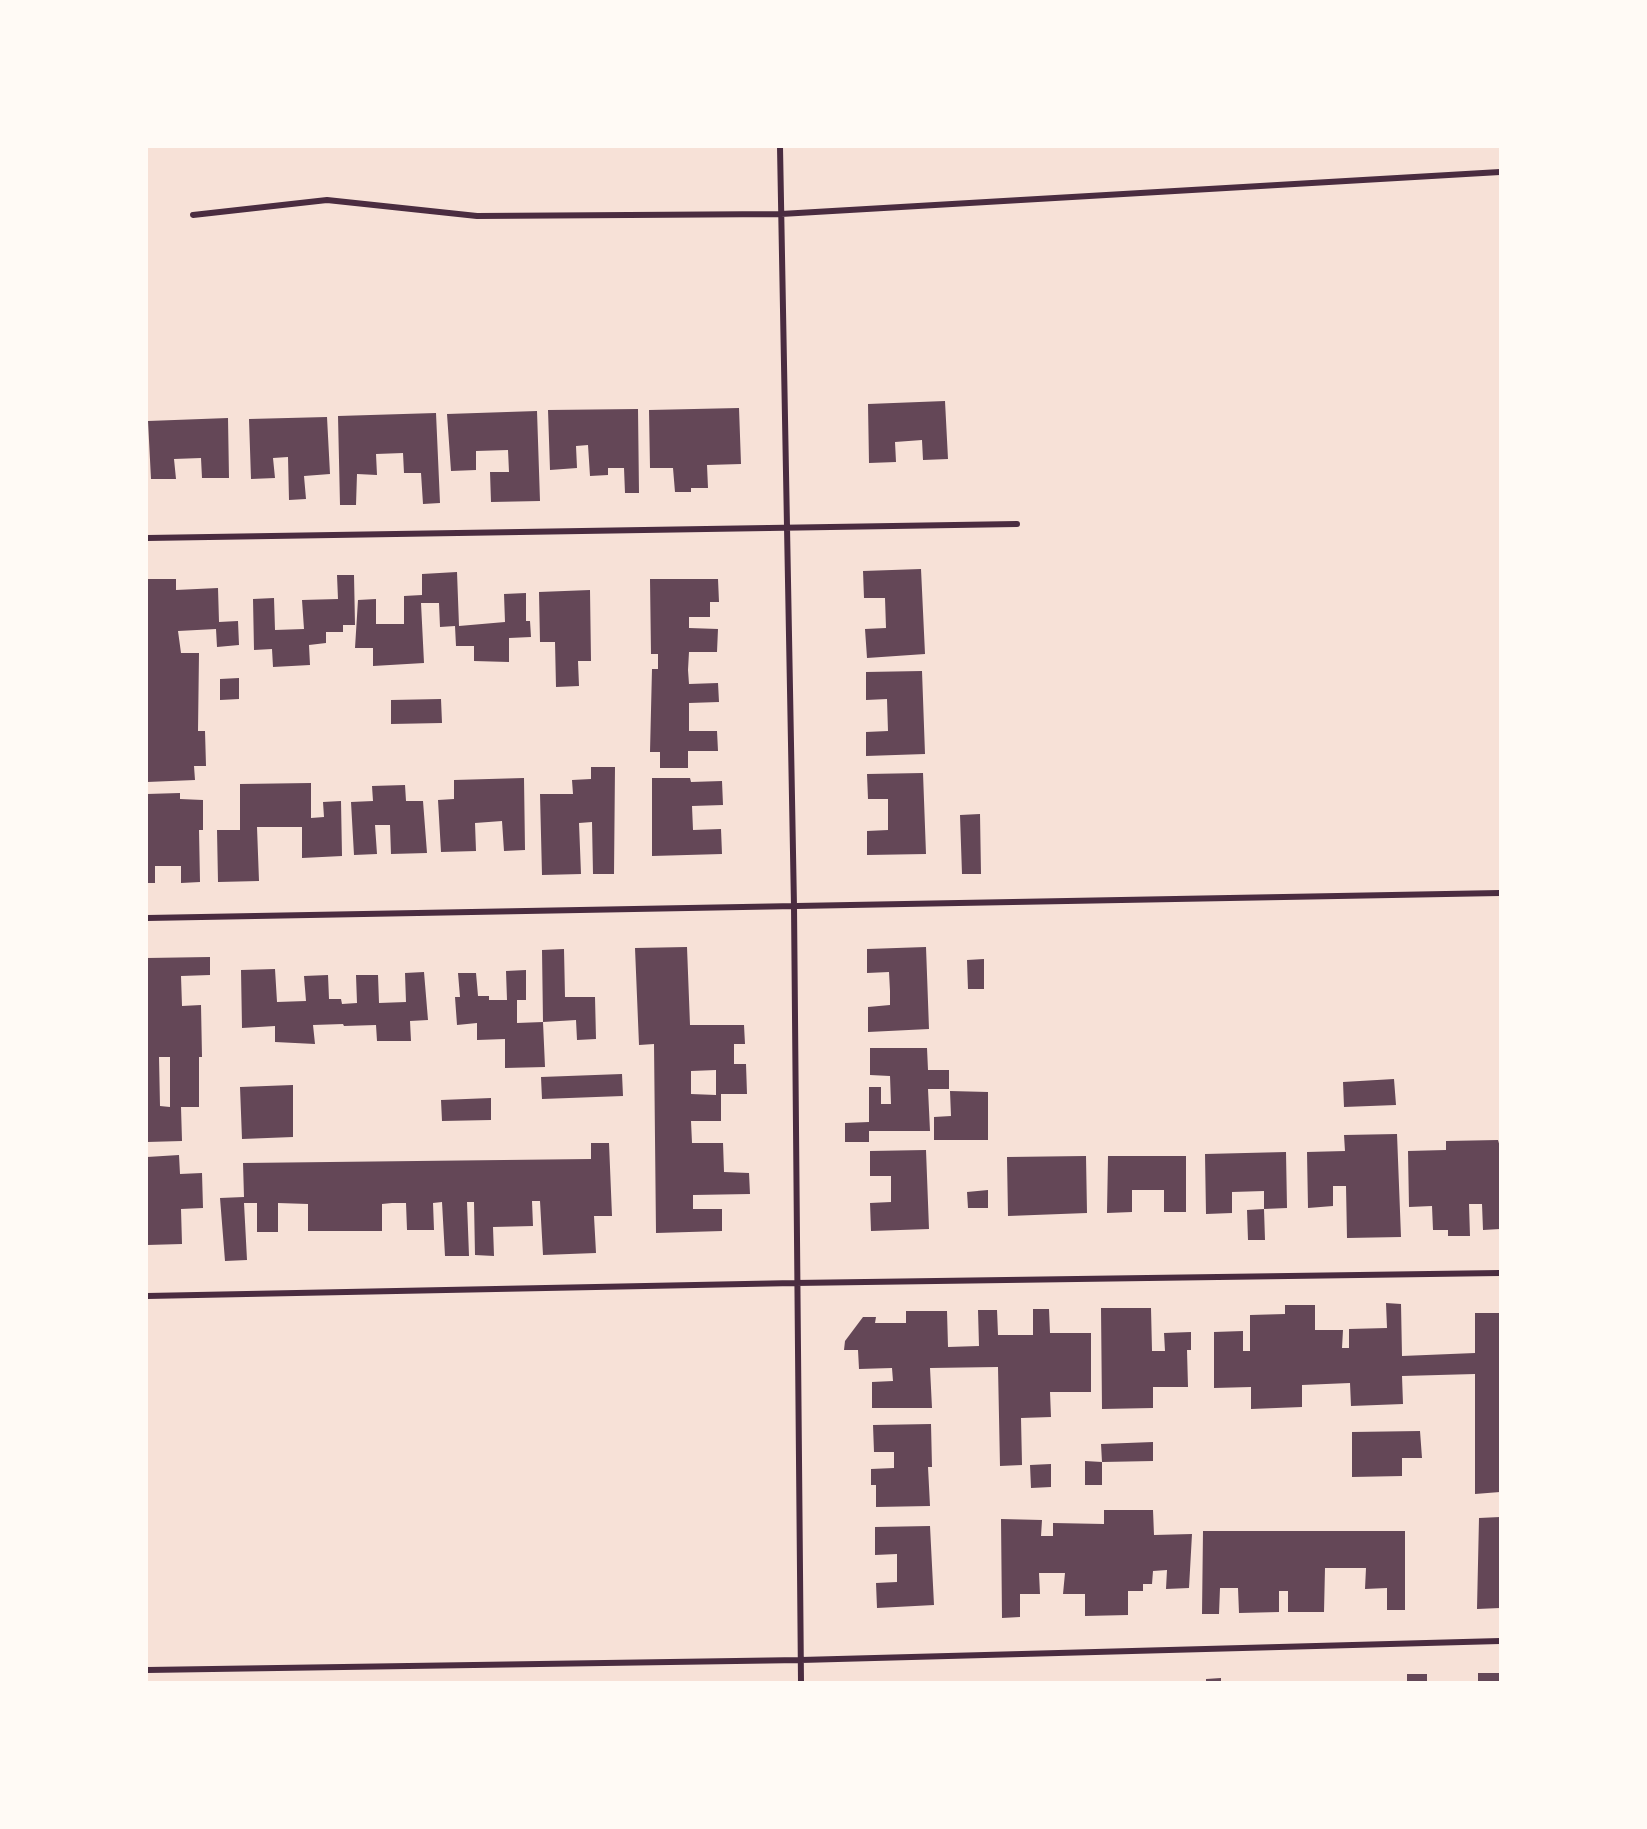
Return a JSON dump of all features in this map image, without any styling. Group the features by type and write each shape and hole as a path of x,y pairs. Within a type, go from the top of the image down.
{"street":[{"path":"780,147 794,906 795,1283 801,1682"},
{"path":"194,215 327,200 477,216 781,214 1500,172"},
{"path":"147,538 1017,524"},
{"path":"147,918 1500,893"},
{"path":"147,1296 795,1283 1500,1273"},
{"path":"147,1670 801,1660 1500,1641"}],"building":[{"path":"945,401 948,459 923,460 922,440 895,442 896,462 869,463 868,404"},
{"path":"739,408 741,464 707,465 708,488 691,488 691,492 675,492 673,468 650,468 649,410"},
{"path":"638,409 639,493 625,493 624,468 608,468 608,475 590,476 588,445 576,446 577,468 550,470 548,410"},
{"path":"537,411 540,501 491,502 490,472 509,472 508,450 476,451 476,470 451,471 447,414"},
{"path":"436,413 440,503 423,504 421,473 404,473 403,453 376,454 377,475 357,474 356,505 340,505 338,416"},
{"path":"327,417 330,474 304,476 306,499 289,500 288,457 273,458 275,478 251,479 249,419"},
{"path":"228,418 229,478 202,478 201,458 174,459 176,479 151,479 148,421"},
{"path":"921,569 925,654 867,658 865,629 886,628 885,598 864,598 863,571"},
{"path":"457,572 459,626 505,622 504,594 526,593 526,621 530,621 531,637 509,638 509,662 474,661 474,646 456,646 455,626 440,627 439,603 421,603 424,663 373,666 373,648 355,648 358,600 376,599 376,624 404,624 404,596 422,595 422,574"},
{"path":"337,575 354,575 355,625 343,625 343,632 326,632 326,643 309,645 310,665 273,667 272,649 254,650 253,599 274,598 275,630 304,629 302,600 338,599"},
{"path":"147,579 176,579 176,590 218,588 219,622 238,621 239,645 217,647 216,629 178,631 181,653 199,653 198,731 205,731 206,766 194,766 195,780 147,782"},
{"path":"650,579 718,579 719,602 710,602 710,617 689,617 689,628 718,629 717,652 689,652 688,670 689,684 718,683 719,702 689,703 689,731 717,731 718,751 688,751 688,768 660,768 660,752 650,752 652,669 658,669 658,654 651,654"},
{"path":"590,590 591,661 578,661 579,686 556,687 555,642 540,642 539,592"},
{"path":"922,671 925,754 866,756 866,732 888,731 887,699 866,700 866,672"},
{"path":"239,678 239,699 220,700 220,679"},
{"path":"441,699 442,723 391,724 391,700"},
{"path":"591,767 615,767 614,874 593,874 592,822 579,823 581,874 542,875 540,794 573,794 572,780 591,779"},
{"path":"923,773 926,854 867,855 867,831 888,830 888,799 868,799 867,774"},
{"path":"524,778 525,850 504,851 502,821 475,823 476,851 441,852 438,800 454,799 454,780"},
{"path":"652,778 690,778 691,782 722,781 723,805 692,806 693,830 721,829 722,854 652,856"},
{"path":"311,783 311,818 324,817 323,802 341,801 342,856 302,858 302,827 257,827 259,881 218,882 217,830 240,830 240,784"},
{"path":"405,785 406,801 423,801 427,853 391,854 390,825 375,825 377,854 354,855 351,802 373,801 372,786"},
{"path":"180,793 180,799 203,800 203,830 199,830 200,882 181,883 181,866 155,866 155,883 147,883 147,794"},
{"path":"980,814 981,874 962,874 960,815"},
{"path":"687,947 690,1025 744,1025 745,1044 734,1044 734,1064 746,1064 747,1094 721,1094 721,1121 691,1121 692,1143 723,1143 724,1172 749,1173 750,1194 693,1195 693,1209 722,1209 722,1231 656,1233 654,1044 639,1045 635,948","holes":["716,1070 716,1095 691,1094 691,1071"]},
{"path":"926,947 929,1029 868,1032 868,1007 890,1005 890,991 889,972 867,973 867,949"},
{"path":"564,949 565,997 595,997 596,1039 577,1040 576,1020 543,1022 542,950"},
{"path":"210,957 210,975 181,976 182,1006 201,1005 202,1057 199,1057 199,1107 181,1107 182,1141 147,1142 147,958","holes":["159,1057 170,1057 170,1107 160,1106"]},
{"path":"984,959 984,989 968,989 967,960"},
{"path":"275,969 277,1002 306,1001 304,976 328,975 329,999 341,999 342,1004 357,1003 356,975 378,975 379,1003 406,1002 405,973 424,972 428,1020 410,1021 411,1041 377,1041 376,1025 344,1026 343,1024 313,1025 315,1044 275,1042 275,1026 242,1028 241,970"},
{"path":"526,970 526,1000 517,1000 517,1023 543,1022 545,1067 505,1068 505,1039 477,1040 477,1023 457,1025 455,997 460,997 458,973 476,973 478,996 489,996 489,1000 507,1000 506,971"},
{"path":"870,1048 927,1048 928,1070 949,1070 949,1089 928,1089 930,1131 869,1131 869,1142 845,1142 845,1123 869,1122 869,1087 881,1087 881,1104 891,1104 890,1076 870,1075"},
{"path":"622,1074 623,1096 542,1099 541,1077"},
{"path":"1394,1079 1396,1105 1344,1107 1343,1082"},
{"path":"293,1085 293,1137 242,1139 240,1087"},
{"path":"950,1091 988,1092 988,1140 934,1140 934,1117 951,1116"},
{"path":"491,1098 491,1120 442,1121 441,1100"},
{"path":"1397,1134 1401,1237 1347,1238 1346,1186 1333,1186 1333,1206 1308,1208 1307,1152 1345,1151 1344,1135"},
{"path":"1498,1140 1500,1147 1500,1229 1483,1230 1482,1204 1469,1204 1470,1236 1448,1236 1448,1230 1433,1230 1432,1206 1409,1207 1408,1151 1446,1150 1446,1141"},
{"path":"591,1143 609,1143 612,1216 594,1216 596,1253 543,1255 540,1201 532,1201 533,1226 493,1227 494,1256 475,1255 474,1202 467,1202 469,1256 445,1256 442,1202 433,1203 434,1230 407,1230 406,1203 382,1204 382,1231 308,1231 308,1204 278,1203 278,1232 257,1232 257,1203 244,1203 247,1260 225,1261 220,1198 244,1197 243,1163 591,1159"},
{"path":"926,1150 929,1229 871,1231 870,1203 891,1202 891,1176 870,1176 870,1151"},
{"path":"1286,1152 1287,1208 1264,1209 1264,1191 1232,1192 1232,1213 1206,1214 1205,1154"},
{"path":"179,1155 180,1174 202,1173 203,1208 181,1209 182,1244 147,1245 147,1157"},
{"path":"1086,1156 1087,1213 1008,1216 1007,1157"},
{"path":"1108,1156 1186,1156 1186,1212 1164,1212 1164,1190 1132,1190 1132,1212 1107,1213"},
{"path":"988,1190 988,1208 968,1208 967,1192"},
{"path":"1264,1209 1265,1240 1248,1240 1247,1210"},
{"path":"1386,1303 1401,1304 1402,1356 1475,1353 1475,1313 1500,1313 1500,1492 1475,1494 1475,1374 1402,1376 1403,1404 1351,1406 1350,1383 1302,1385 1302,1407 1251,1409 1251,1387 1214,1388 1214,1332 1243,1331 1243,1351 1250,1351 1250,1315 1285,1314 1285,1305 1315,1305 1315,1330 1343,1330 1342,1348 1349,1348 1349,1329 1387,1328"},
{"path":"1101,1308 1151,1308 1152,1351 1165,1351 1164,1333 1191,1332 1191,1350 1187,1350 1188,1387 1153,1387 1153,1408 1102,1409"},
{"path":"1033,1309 1049,1309 1050,1333 1091,1333 1091,1392 1050,1392 1051,1417 1021,1418 1022,1465 1000,1466 998,1367 930,1368 932,1408 872,1408 872,1382 893,1381 892,1368 859,1369 858,1350 844,1350 845,1341 863,1317 876,1317 875,1323 906,1323 906,1311 947,1311 948,1347 979,1346 978,1310 997,1310 998,1335 1033,1335"},
{"path":"931,1424 932,1467 928,1467 930,1506 876,1507 876,1485 871,1485 871,1469 894,1468 894,1452 874,1452 873,1425"},
{"path":"1420,1431 1422,1458 1402,1458 1402,1476 1352,1477 1352,1432"},
{"path":"1153,1442 1153,1461 1102,1462 1101,1444"},
{"path":"1085,1461 1102,1462 1102,1485 1085,1485"},
{"path":"1051,1464 1051,1487 1031,1488 1030,1465"},
{"path":"1104,1510 1153,1510 1154,1535 1192,1534 1189,1588 1166,1589 1167,1570 1153,1571 1152,1584 1143,1584 1143,1591 1128,1591 1128,1615 1085,1616 1085,1594 1063,1594 1065,1573 1039,1573 1040,1594 1020,1594 1020,1617 1002,1618 1001,1519 1042,1520 1041,1536 1053,1536 1053,1523 1104,1524"},
{"path":"1500,1517 1500,1608 1477,1609 1479,1518"},
{"path":"930,1526 934,1605 877,1608 876,1583 897,1582 897,1554 875,1555 875,1527"},
{"path":"1203,1531 1405,1531 1405,1610 1387,1610 1387,1588 1365,1589 1366,1568 1325,1568 1324,1612 1288,1612 1288,1591 1279,1591 1279,1612 1239,1613 1238,1588 1220,1588 1219,1614 1202,1614"},
{"path":"1478,1673 1500,1673 1500,1682 1478,1682"},
{"path":"1407,1674 1427,1674 1427,1682 1407,1682"},
{"path":"1221,1678 1221,1682 1206,1682 1206,1679"}]}
